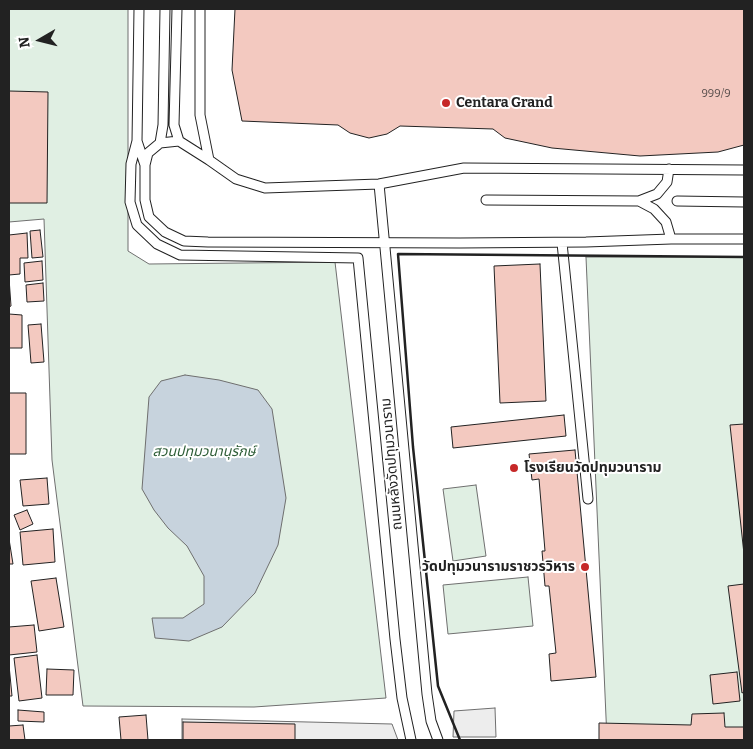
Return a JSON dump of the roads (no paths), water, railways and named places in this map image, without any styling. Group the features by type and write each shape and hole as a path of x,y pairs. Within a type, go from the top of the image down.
{"lane":[{"path":"139,9 137,141 145,165"},
{"path":"160,143 163,125 165,9"},
{"path":"176,9 174,125 179,141"},
{"path":"200,9 200,114 209,160"},
{"name":"ถนนหลังวัดปทุมวนาราม","path":"137,141 131,164 130,202 137,225 156,244 180,255 358,258 395,639 402,698 411,740"},
{"path":"744,170 464,168 379,184 264,188 236,179 179,141 160,143 148,153 145,165 145,200 149,217 165,232 184,241 562,243 672,239 744,239"},
{"path":"486,200 639,201 657,194 667,182 669,169"},
{"name":"ถนนหลังวัดปทุมวนาราม","path":"379,184 427,694 431,721 438,740"},
{"path":"639,201 654,209 666,222 672,239"},
{"path":"677,201 744,202"},
{"path":"562,243 588,499"}],"place":[{"name":"Centara Grand","path":"446,103"},
{"name":"โรงเรียนวัดปทุมวนาราม","path":"514,468"},
{"name":"วัดปทุมวนารามราชวรวิหาร","path":"585,567"}],"park label":[{"name":"สวนปทุมวนานุรักษ์","path":"204,452"}]}
